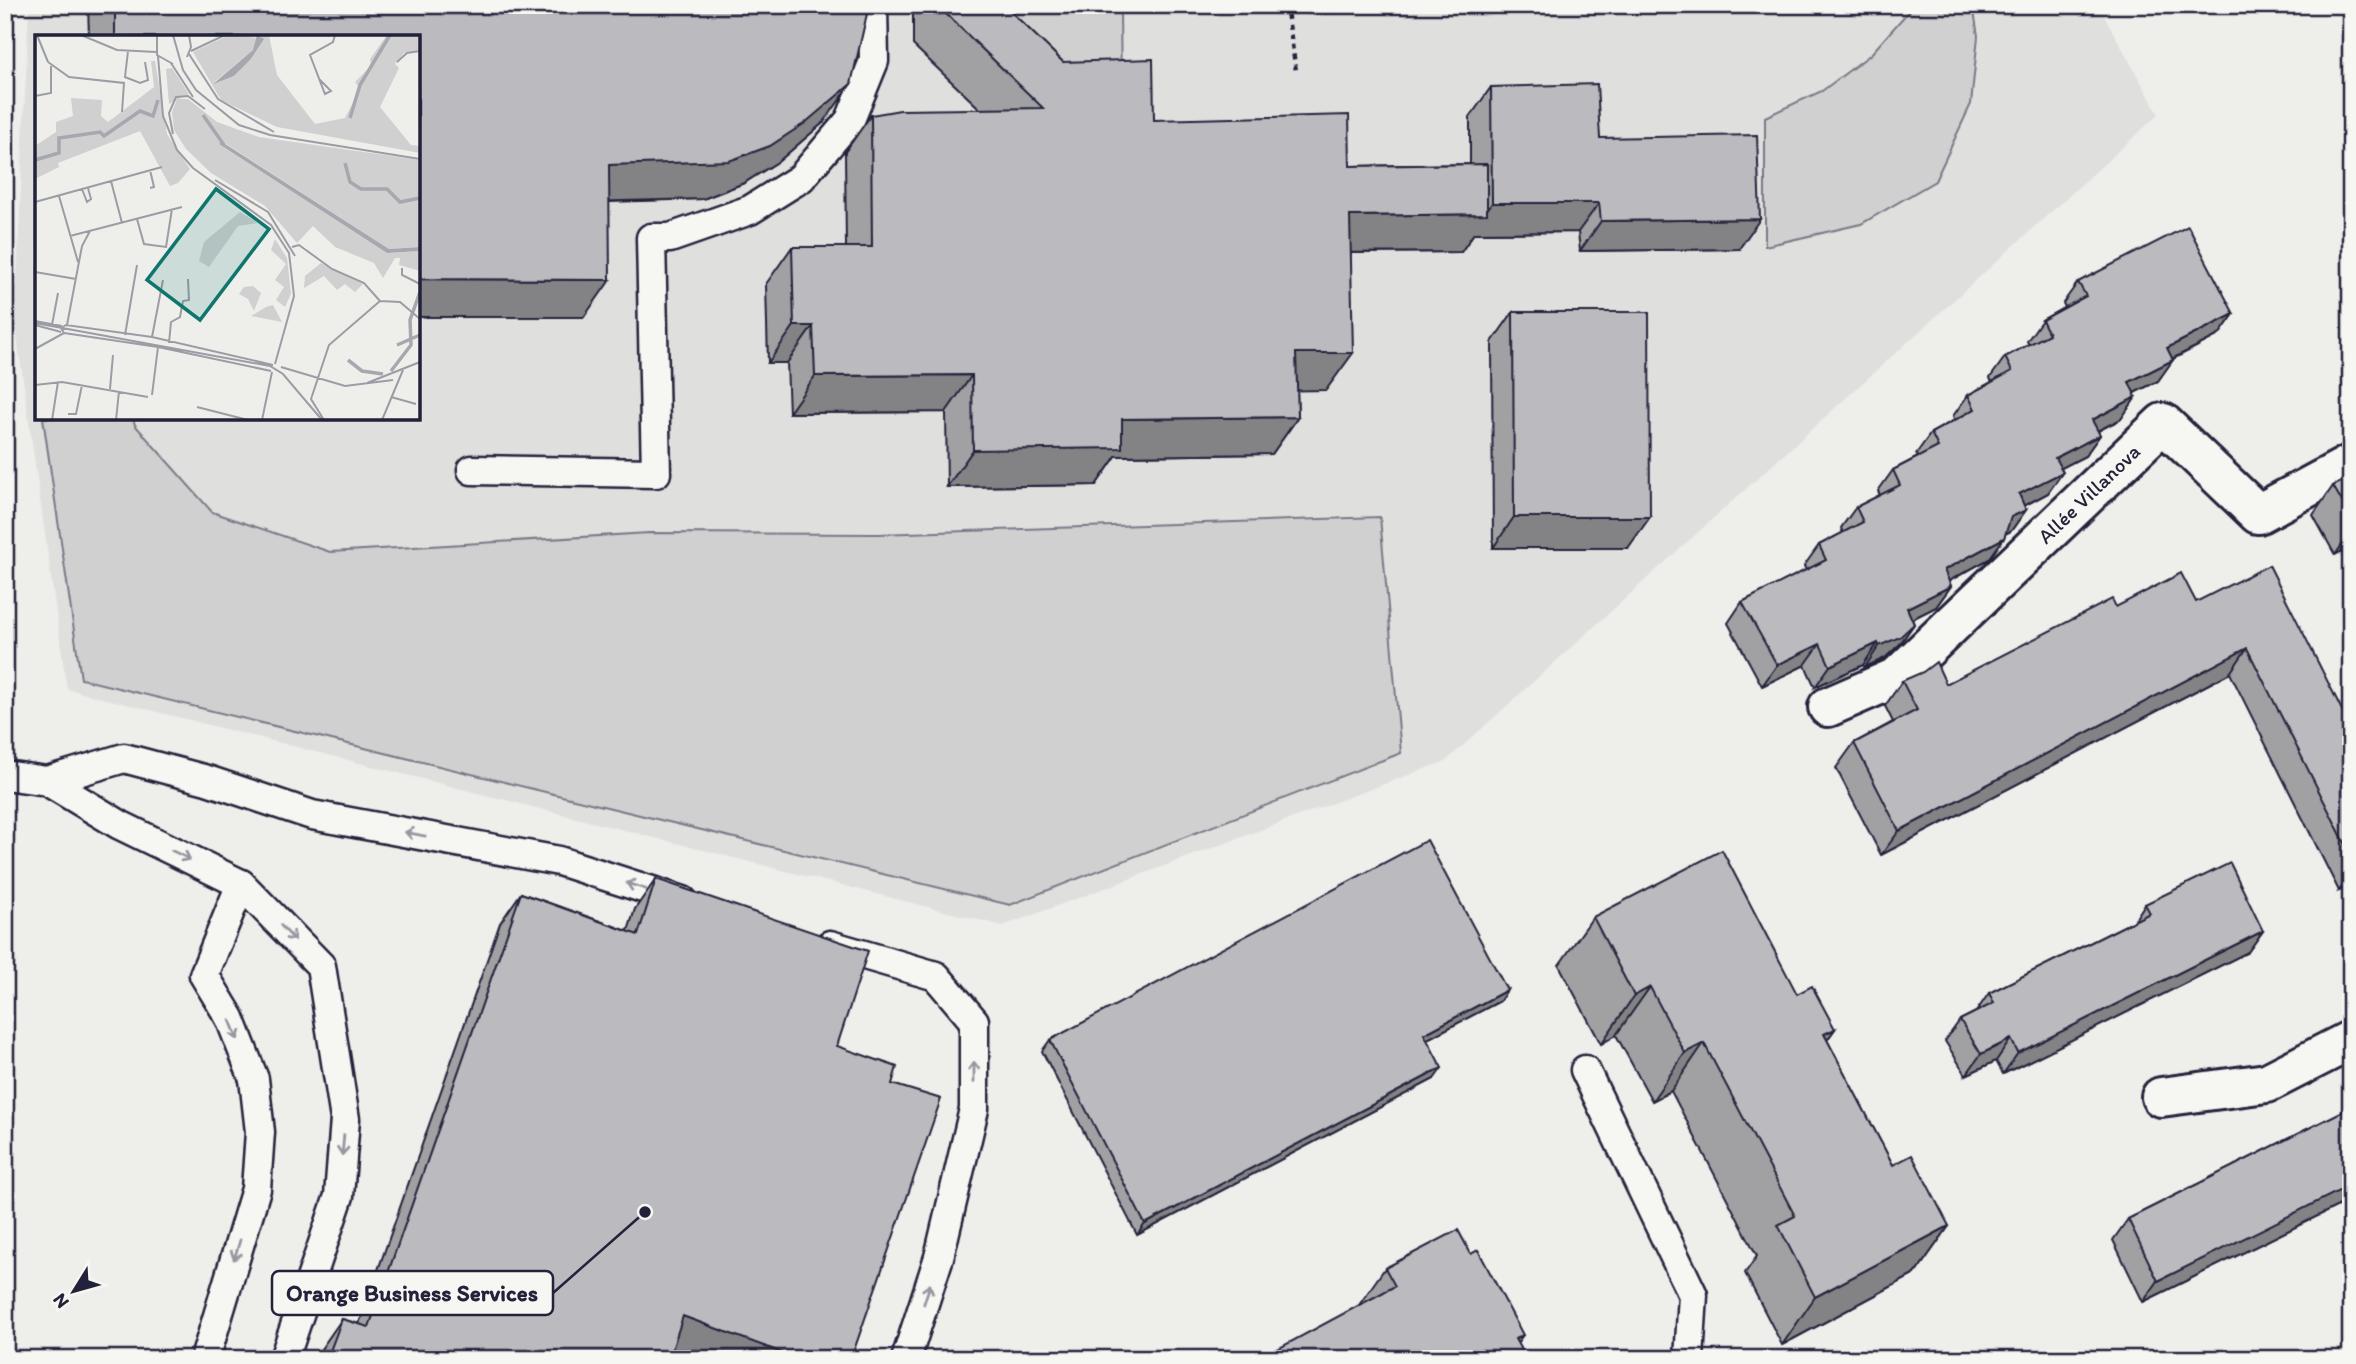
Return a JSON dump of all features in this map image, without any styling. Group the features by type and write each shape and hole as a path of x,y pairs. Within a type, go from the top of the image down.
{"street":[{"name":"Allée Villanova","path":"1828,707 1897,677 2163,423 2258,514 2351,464"},
{"path":"2161,1097 2267,1083 2351,1040"}],"lane":[{"path":"472,470 656,473 651,238 670,238 750,210 801,178 850,120 874,61 873,5"},
{"path":"47,781 124,758 207,780 312,815 559,861 712,910"},
{"path":"5,775 47,781 120,825 241,884 321,966 345,1119 339,1196 285,1359"},
{"path":"205,1359 256,1189 260,1132 254,1079 230,1018 204,975 241,884"},
{"path":"804,937 936,976 974,1021 974,1109 939,1257 906,1359"},
{"path":"1585,1070 1693,1295 1689,1359"}],"path":[{"path":"1286,5 1296,71"}],"shaded area":[{"path":"29,5 2098,5 2159,114 1446,761 1003,926 67,689 15,323"},
{"path":"985,5 1253,5 1257,9 1120,12 1121,87 1041,91"},
{"path":"1298,5 1388,5 1388,9 1307,14"},
{"path":"1914,5 1973,5 1978,36 1971,104 1935,181 1861,224 1765,246 1765,117 1822,91 1871,54"},
{"path":"43,420 134,420 135,425 212,512 330,552 649,533 878,534 1380,517 1401,753 1010,905 81,679"}],"building":[{"path":"115,5 869,5 851,84 805,123 770,146 729,161 609,165 610,280 420,279 420,35 115,35"},
{"path":"939,5 1004,5 1063,62 1153,59 1154,120 1349,115 1350,166 1487,164 1487,214 1350,216 1353,353 1296,353 1298,417 1122,419 1122,448 973,450 972,375 815,376 813,326 794,326 792,247 872,247 871,115 900,110 1043,108"},
{"path":"1597,84 1600,138 1757,135 1760,219 1601,221 1599,203 1492,203 1491,87"},
{"path":"2188,226 2234,314 2167,348 2173,360 2129,382 2136,397 2092,420 2100,435 2055,458 2063,472 2019,494 2026,510 2011,517 2004,538 1944,570 1951,586 1907,608 1914,624 1900,637 1879,646 1878,643 1830,666 1820,644 1777,665 1742,602 1826,560 1819,545 1863,522 1856,507 1900,485 1893,470 1938,447 1931,433 1975,409 1968,395 2012,371 2005,357 2049,334 2042,320 2086,296 2078,282"},
{"path":"1513,312 1649,312 1650,517 1514,517"},
{"path":"2351,477 2351,517 2333,486"},
{"path":"2269,565 2351,728 2351,855 2247,648 1899,831 1854,743 1917,710 1902,681 1923,672 1936,662 1946,684 2112,599 2116,607 2181,573 2196,602"},
{"path":"1427,840 1507,990 1424,1034 1442,1068 1145,1224 1050,1040"},
{"path":"1722,850 1797,994 1812,986 1835,1029 1824,1034 1893,1165 1912,1155 1949,1226 1815,1297 1778,1225 1795,1216 1704,1043 1685,1053 1650,987 1634,996 1593,917"},
{"path":"2230,863 2263,931 2018,1053 2011,1039 1981,1054 1960,1020 1994,1003 1989,993 2150,913 2145,904"},
{"path":"656,879 868,951 837,1046 897,1067 892,1084 941,1099 851,1359 799,1359 683,1316 669,1359 327,1359 342,1319 369,1327 521,893 638,935"},
{"path":"2351,1107 2351,1185 2158,1281 2128,1219"},
{"path":"1458,1230 1471,1254 1478,1250 1523,1335 1515,1339 1526,1359 1259,1359 1395,1286 1385,1268"}],"place":[{"name":"Orange Business Services","path":"645,1212"}]}
